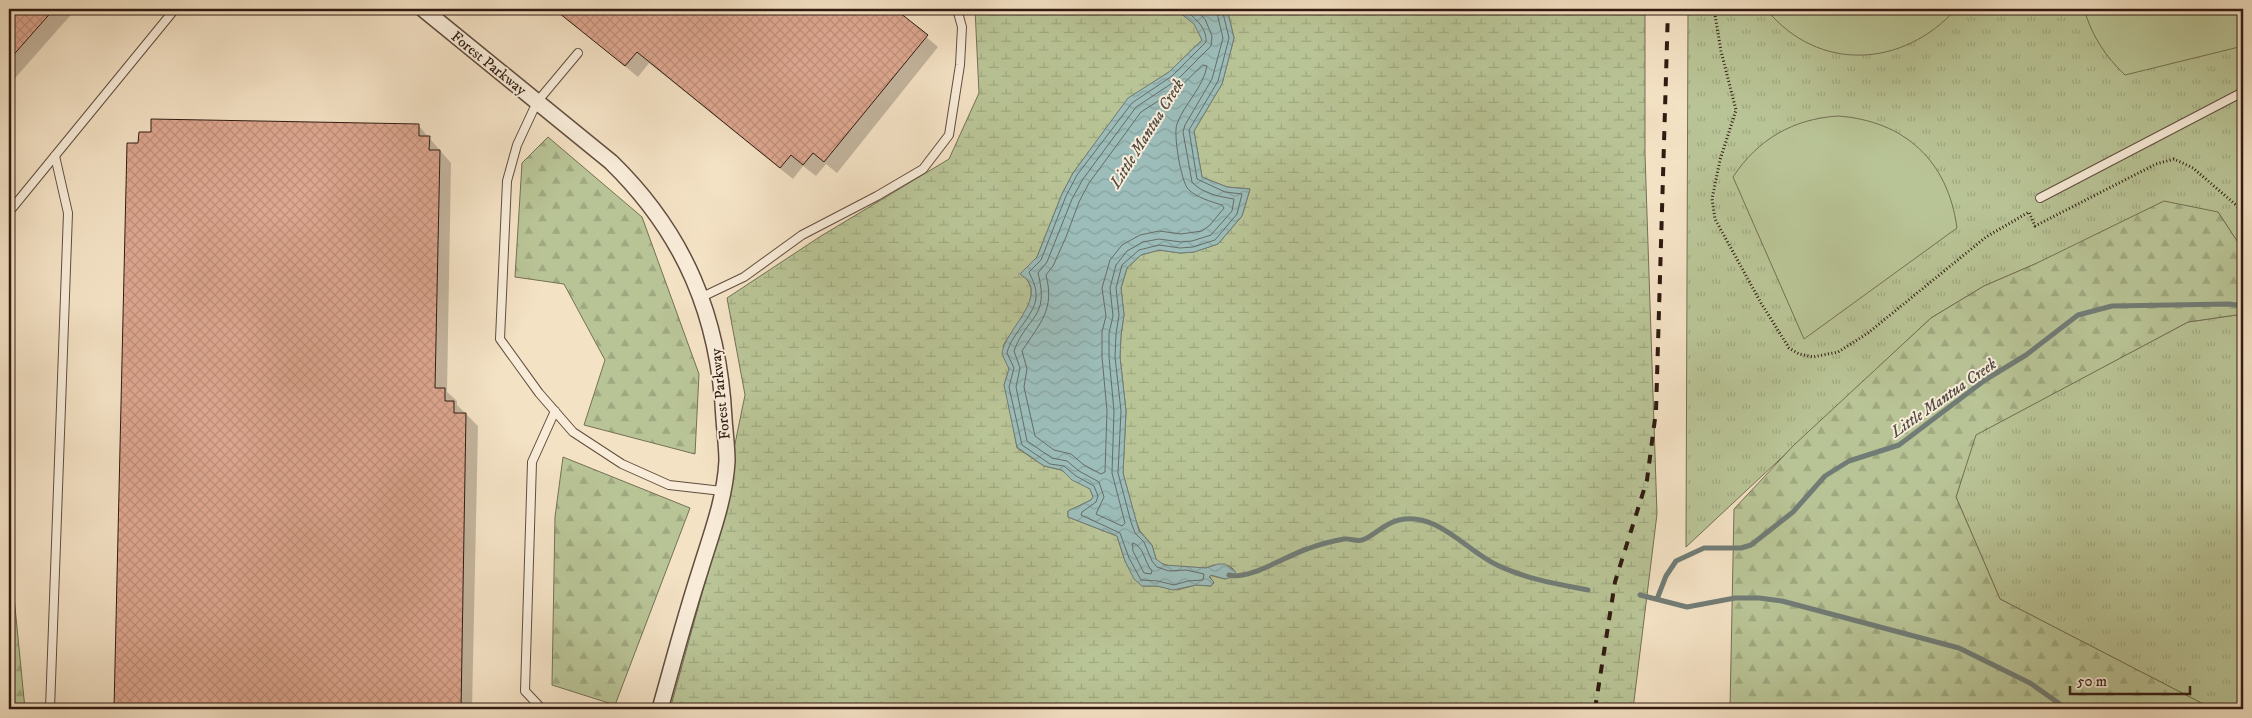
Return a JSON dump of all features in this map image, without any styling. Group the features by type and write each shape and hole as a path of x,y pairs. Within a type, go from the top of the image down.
{"street":[{"name":"Forest Parkway","path":"423,9 611,162 632,183 675,241 702,297 717,348 723,397 727,461 718,512 660,709"}],"lane":[{"path":"9,212 176,9"},
{"path":"702,297 744,277 802,235 877,196 923,169 949,135 960,65 962,27 957,9"},
{"path":"578,53 537,102 517,145 507,181 500,339 573,432 622,464 669,485 722,490"},
{"path":"2040,198 2243,92"},
{"path":"50,709 68,213 55,156"},
{"path":"542,709 525,691 532,462 555,411"}],"path":[{"path":"1714,9 1721,51 1736,110 1720,160 1712,199 1714,220 1784,341 1789,348 1799,354 1813,357 1838,352 1868,333 1986,237 2029,212 2035,226 2156,164 2174,159 2193,168 2243,211"}],"green space":[{"path":"975,9 1175,9 1195,24 1202,40 1169,72 1128,99 1073,173 1062,194 1037,257 1021,274 1028,282 1031,291 1030,300 1021,319 1003,346 1009,369 1004,385 1017,448 1044,466 1061,470 1090,489 1093,497 1091,500 1068,511 1068,517 1117,536 1125,561 1142,586 1157,586 1177,590 1196,585 1211,586 1214,583 1209,575 1225,579 1235,571 1230,566 1213,565 1207,568 1170,566 1160,563 1156,559 1152,545 1140,531 1123,473 1126,411 1120,357 1124,315 1121,288 1127,268 1141,255 1159,250 1180,253 1194,252 1218,244 1242,216 1250,189 1227,187 1202,177 1194,131 1222,84 1234,38 1227,9 1645,9 1645,154 1657,514 1633,709 670,709 711,561 745,395 727,298 821,236 949,159 979,93"},
{"path":"1688,9 2243,9 2243,250 2218,212 2035,264 1984,286 1931,318 1686,547"},
{"path":"1766,9 1956,9 1935,29 1911,43 1886,52 1861,55 1835,53 1810,44 1787,30"},
{"path":"2084,9 2243,9 2243,46 2125,75 2100,45"},
{"path":"1838,116 1884,126 1903,136 1919,149 1933,164 1944,183 1952,204 1957,228 1804,339 1733,177 1754,152 1778,133 1806,121"},
{"path":"548,137 642,217 699,374 695,454 584,425 605,360 564,284 515,277 522,163"},
{"path":"2164,201 2218,212 2243,250 2243,314 2188,322 1976,435 1956,497 2000,599 2213,709 1730,709 1734,509 1794,445 1931,318 1984,286 2035,264"},
{"path":"2243,314 2243,709 2213,709 2000,599 1956,497 1975,435 2188,322"},
{"path":"563,457 690,508 615,705 552,685 555,517"},
{"path":"9,546 25,709 9,709"}],"water":[{"path":"1175,9 1227,9 1234,38 1222,84 1194,131 1202,177 1227,187 1250,189 1242,216 1218,244 1194,252 1180,253 1159,250 1141,255 1127,268 1121,288 1124,315 1120,357 1126,411 1123,473 1139,531 1152,545 1156,559 1164,565 1206,568 1225,564 1235,571 1236,576 1225,579 1211,575 1209,577 1214,582 1211,586 1196,585 1173,590 1157,586 1142,586 1134,579 1125,561 1117,536 1068,517 1068,511 1091,500 1093,497 1090,489 1072,480 1062,470 1044,466 1017,447 1004,385 1009,369 1002,354 1010,334 1029,302 1031,292 1029,282 1020,274 1037,257 1062,194 1073,173 1128,98 1169,72 1202,40 1194,24"}],"building":[{"path":"9,9 54,9 9,60"},
{"path":"554,9 895,9 928,35 824,162 813,153 803,165 791,155 780,168 637,52 625,66"},
{"path":"151,119 419,124 419,136 430,136 429,150 440,150 435,388 445,388 445,401 454,401 454,413 466,413 461,709 114,709 127,143 138,143 139,132 151,132"}],"waterway":[{"name":"Little Mantua Creek","path":"1657,599 1666,576 1676,561 1704,548 1741,548 1751,545 1793,512 1825,476 1849,461 1899,445 1985,380 2026,355 2078,315 2112,306 2229,304 2243,306"},
{"name":"Little Mantua Creek","path":"1229,575 1237,576 1257,571 1299,552 1325,543 1344,539 1362,540 1394,522 1413,519 1426,521 1438,527 1486,559 1508,570 1588,590"},
{"path":"1640,595 1687,607 1735,598 1759,598 1782,601 1959,648 2030,683 2067,709"}],"railway":[{"path":"1595,709 1615,582 1647,480 1656,411 1668,9"}]}
